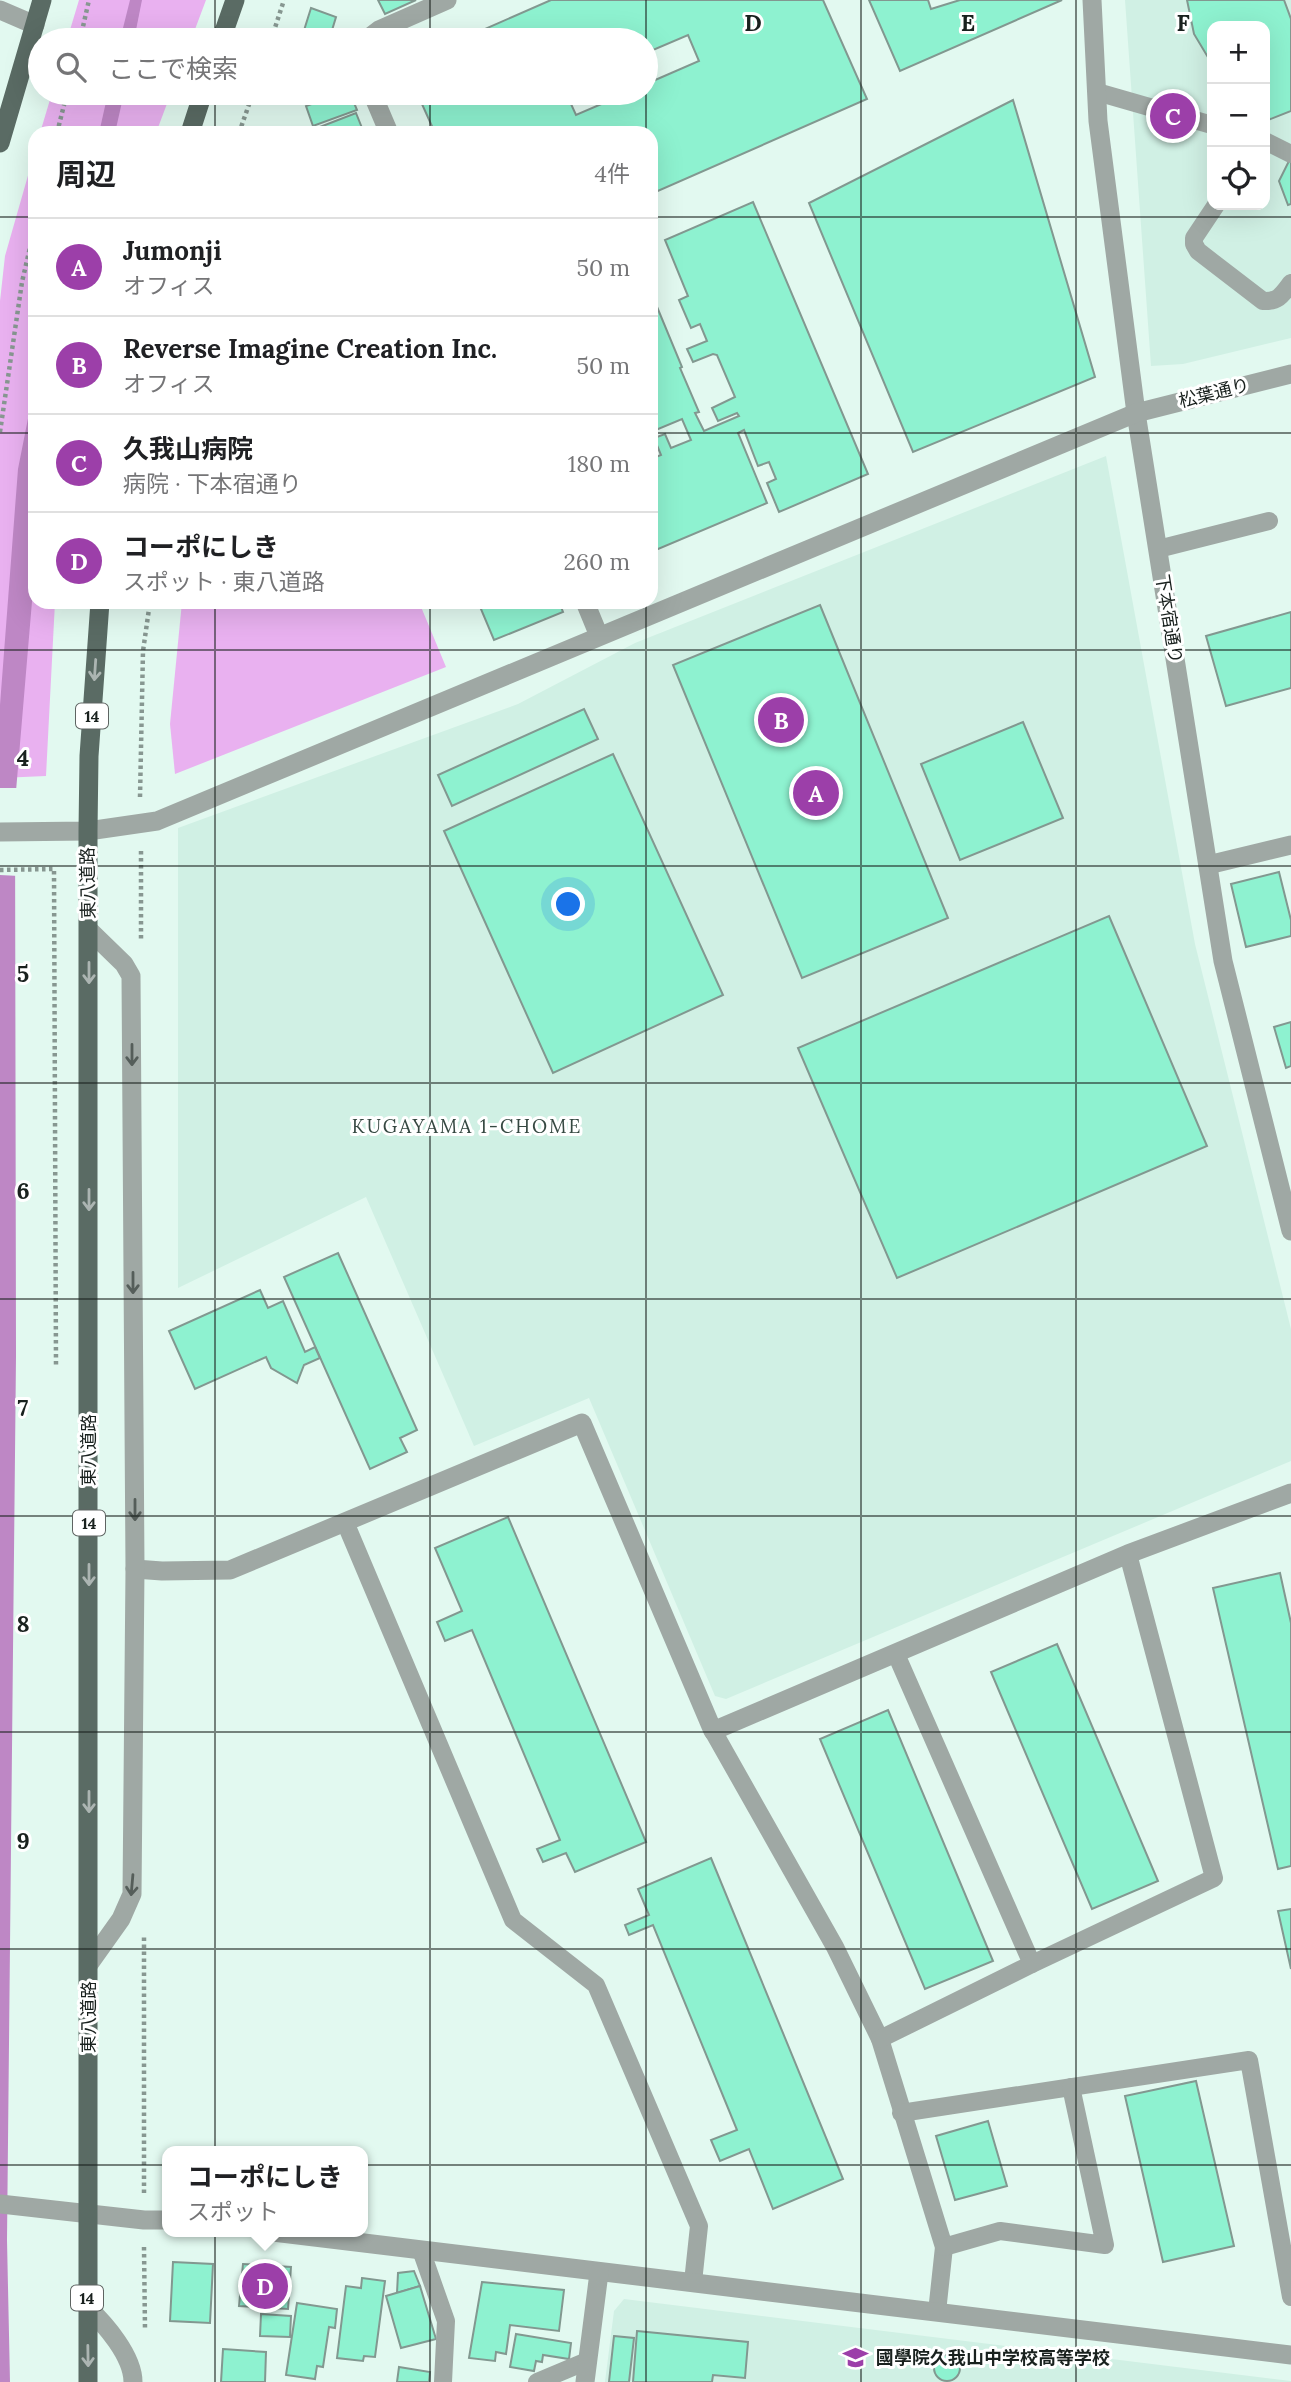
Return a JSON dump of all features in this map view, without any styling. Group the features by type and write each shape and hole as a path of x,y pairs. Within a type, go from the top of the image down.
{"main road":[{"path":"34,28 42,0"},
{"path":"225,28 235,0"},
{"path":"0,143 28,49"},
{"path":"192,126 199,105"},
{"name":"東八道路","path":"88,2382 88,831 89,756 100,609"}],"street":[{"path":"384,28 447,0"},
{"name":"下本宿通り","path":"1092,0 1098,121 1136,413 1223,961 1291,1231"},
{"path":"0,10 35,25"},
{"path":"377,105 386,126"},
{"name":"松葉通り","path":"0,832 88,831 156,821 1136,413 1291,374"},
{"path":"588,609 600,636"},
{"path":"1208,865 1291,845"},
{"path":"89,930 124,964 131,976 135,1569 132,1894 121,1919 89,1964"},
{"path":"135,1569 230,1570 582,1423 713,1731 1128,1554 1291,1493"},
{"path":"0,2204 162,2220"},
{"path":"314,2237 1291,2355"},
{"path":"584,2382 599,2273"},
{"path":"87,2307 107,2325 133,2371 133,2382"}],"lane":[{"path":"1097,92 1207,124"},
{"path":"1270,144 1291,154"},
{"path":"1213,210 1194,238 1198,251 1263,301 1272,302 1280,298 1291,283"},
{"path":"1158,549 1269,521"},
{"path":"345,1522 513,1920 596,1985 699,2226 693,2282"},
{"path":"880,2039 1214,1878 1128,1554"},
{"path":"895,1654 1032,1964"},
{"path":"713,1731 835,1947 880,2039 944,2247 937,2312"},
{"path":"901,2113 1249,2060 1291,2297"},
{"path":"944,2247 1000,2231 1105,2245 1071,2087"},
{"path":"421,2250 446,2321 443,2382"},
{"path":"537,2382 587,2361"}],"path":[{"path":"83,28 89,0"},
{"path":"275,28 284,0"},
{"path":"59,126 64,105"},
{"path":"241,126 249,105"},
{"path":"0,432 28,256"},
{"path":"0,870 35,869"}],"shaded area":[{"path":"79,0 206,0 196,28 71,28"},
{"path":"130,0 142,0 136,28 123,28"},
{"path":"1125,0 1291,0 1291,338 1183,364 1151,366"},
{"path":"48,105 166,105 159,126 42,126"},
{"path":"105,105 121,105 117,126 101,126"},
{"path":"28,176 28,609 55,609 46,776 0,778 0,301 5,256"},
{"path":"28,418 28,609 31,609 15,803 16,1356 7,2240 10,2382 0,2382 0,705 18,469"},
{"path":"1106,456 1195,944 1291,1329 1291,1461 726,1699 715,1696 589,1398 474,1446 366,1197 178,1288 178,828 518,704 635,643"},
{"path":"181,609 422,609 446,667 175,774 170,724"},
{"name":"國學院久我山中学校高等学校","path":"624,2299 1291,2382 605,2382 614,2311"}],"pier":[{"path":"0,788 20,788 19,876 0,875"}],"building":[{"path":"378,0 416,0 385,14"},
{"path":"551,0 823,0 867,99 658,191 658,126 432,126 422,105 571,105 576,115 599,105 658,105 658,79 699,61 688,35 658,48 658,28 487,28"},
{"path":"869,0 928,0 931,9 960,0 1062,0 900,71"},
{"path":"1187,0 1284,0 1291,19 1291,111 1270,119 1270,21 1207,21 1207,56 1194,34"},
{"path":"311,8 336,17 333,28 305,28"},
{"path":"1013,100 1095,377 913,452 809,203"},
{"path":"355,105 357,110 313,126 306,106"},
{"path":"356,113 361,126 322,126"},
{"path":"1291,157 1291,204 1288,205 1279,181"},
{"path":"753,202 868,474 779,512 767,483 776,479 769,462 758,466 744,430 738,433 767,503 658,549 658,456 661,455 658,437 665,434 671,448 691,440 682,419 658,429 658,309 704,431 739,416 737,413 718,421 712,408 735,397 717,355 693,362 687,349 707,341 700,324 691,328 679,300 688,296 665,240"},
{"path":"820,605 948,918 802,978 673,665"},
{"path":"481,609 562,609 563,612 494,640"},
{"path":"1291,612 1291,688 1226,706 1206,636"},
{"path":"584,709 598,739 452,806 438,775"},
{"path":"1023,722 1063,818 960,860 921,764"},
{"path":"613,754 723,995 553,1073 444,831"},
{"path":"1279,872 1291,920 1291,936 1246,947 1231,884"},
{"path":"1109,916 1207,1146 897,1278 798,1048"},
{"path":"1291,1022 1291,1066 1286,1068 1274,1027"},
{"path":"338,1253 417,1430 400,1438 407,1452 370,1469 284,1277"},
{"path":"260,1290 268,1308 283,1301 305,1352 315,1347 320,1358 304,1365 297,1383 271,1368 266,1357 195,1389 169,1331"},
{"path":"508,1517 646,1842 575,1872 566,1853 543,1862 537,1849 560,1840 472,1630 445,1641 437,1622 462,1611 435,1548"},
{"path":"1280,1573 1291,1623 1291,1866 1278,1869 1213,1588"},
{"path":"1057,1644 1158,1881 1092,1909 991,1672"},
{"path":"888,1710 993,1961 925,1989 820,1739"},
{"path":"711,1858 843,2179 773,2209 749,2149 720,2161 711,2140 737,2130 653,1925 629,1935 625,1925 649,1915 638,1889"},
{"path":"1291,1909 1291,1969 1278,1911"},
{"path":"1196,2081 1234,2246 1163,2262 1125,2096"},
{"path":"988,2121 1007,2186 955,2200 936,2136"},
{"path":"173,2262 213,2264 210,2323 170,2321"},
{"path":"243,2264 291,2267 288,2309 239,2306"},
{"path":"414,2271 420,2286 397,2293 398,2273"},
{"path":"362,2278 385,2281 375,2357 364,2356 363,2361 337,2358 346,2286 361,2288"},
{"path":"482,2282 564,2290 559,2331 510,2325 506,2354 496,2352 495,2361 469,2358"},
{"path":"420,2286 436,2339 401,2348 386,2296"},
{"path":"297,2303 337,2309 335,2328 329,2327 323,2367 317,2366 315,2379 286,2375"},
{"path":"261,2314 291,2316 290,2337 260,2336"},
{"path":"637,2331 748,2342 745,2378 713,2375 712,2382 633,2382"},
{"path":"516,2334 571,2343 569,2359 543,2355 542,2362 536,2361 534,2371 510,2367"},
{"path":"614,2336 634,2338 629,2382 609,2382"},
{"path":"223,2349 266,2352 265,2382 221,2382"},
{"path":"947,2355 957,2358 960,2368 957,2378 947,2381 937,2378 934,2368 937,2358"},
{"path":"399,2367 430,2372 429,2382 397,2382"}],"place":[{"name":"久我山病院","path":"1173,116"},
{"name":"Reverse Imagine Creation Inc.","path":"781,720"},
{"name":"Jumonji","path":"816,793"},
{"name":"コーポにしき","path":"265,2286"},
{"name":"國學院久我山中学校高等学校","path":"856,2358"}],"district":[{"name":"KUGAYAMA 1-CHOME","path":"467,1126"}]}
